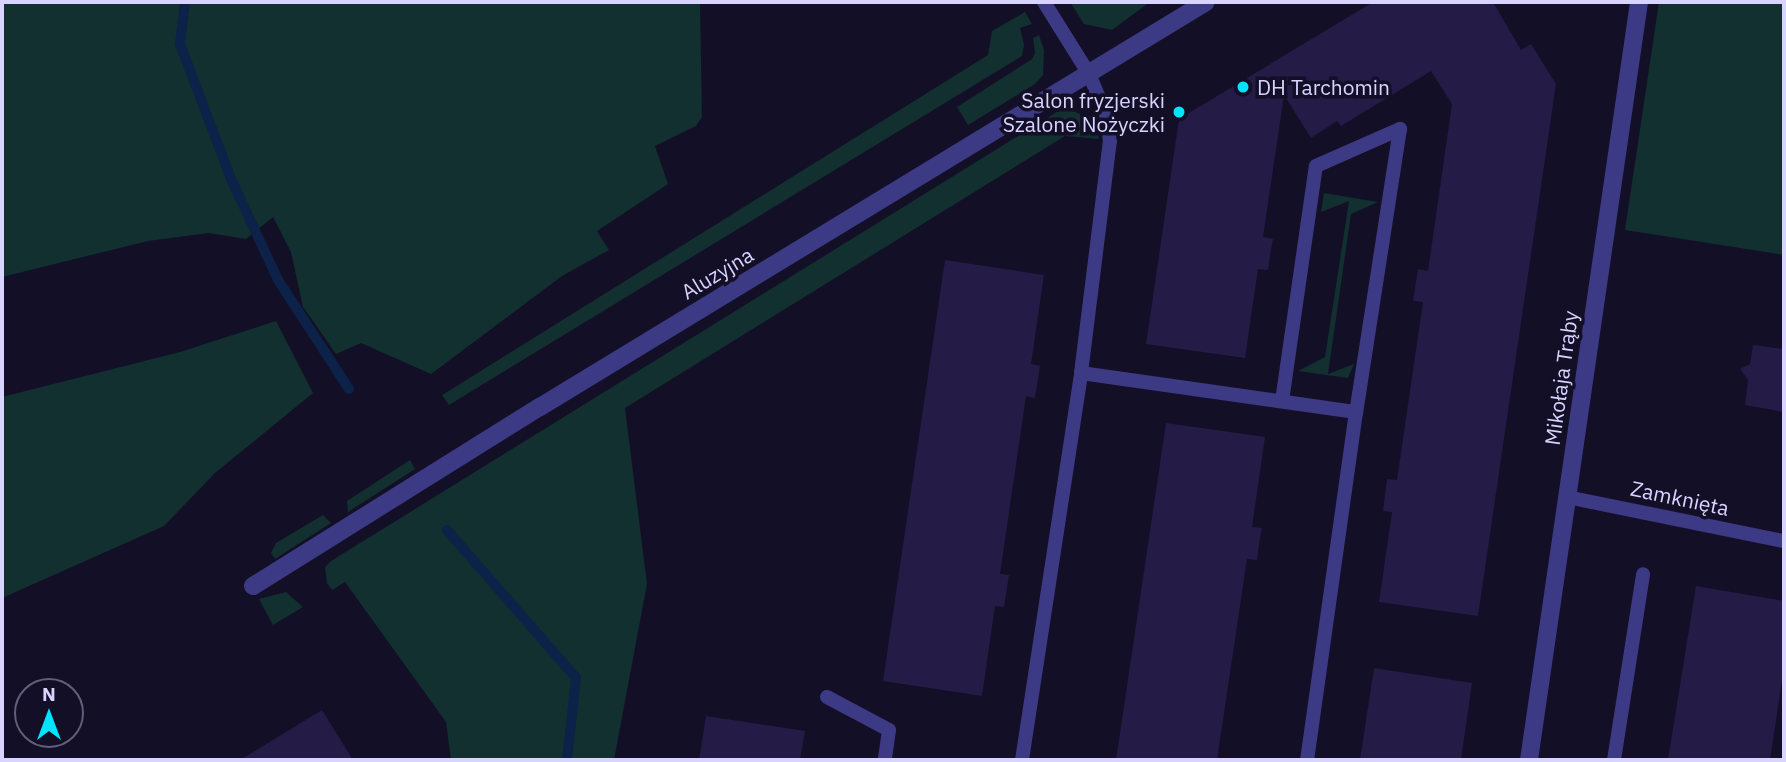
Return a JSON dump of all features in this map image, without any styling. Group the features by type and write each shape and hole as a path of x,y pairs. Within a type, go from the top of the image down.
{"street":[{"name":"Aluzyjna","path":"253,586 540,407 1206,2"},
{"name":"Mikołaja Trąby","path":"1530,760 1639,2"}],"lane":[{"path":"1022,760 1081,373 1110,141 1106,114 1088,74 1044,2"},
{"path":"1282,401 1317,166 1400,129 1356,412 1307,760"},
{"path":"1081,373 1356,412"},
{"name":"Zamknięta","path":"1567,497 1784,541"},
{"path":"1614,760 1643,573"},
{"path":"827,697 889,730 885,760"}],"green space":[{"path":"2,2 700,2 702,117 696,126 655,146 668,184 597,231 609,250 562,276 431,374 361,343 336,354 303,307 291,252 273,217 246,239 209,233 148,241 2,277"},
{"path":"1070,2 1150,2 1112,30 1084,24"},
{"path":"1659,2 1784,2 1784,255 1625,230"},
{"path":"1025,12 1032,24 1020,28 1024,45 1022,56 449,405 442,395 988,55 992,31"},
{"path":"1039,35 1044,50 1043,75 1035,84 968,125 957,107 1032,59 1035,53 1033,38"},
{"path":"1069,109 1094,121 1099,139 1065,136 625,408 647,584 614,760 451,760 446,722 345,582 332,590 327,583 325,567 1057,112"},
{"path":"1324,193 1378,202 1351,214 1328,374 1354,364 1348,378 1298,371 1325,357 1349,201 1321,212"},
{"path":"276,321 313,393 215,473 164,526 2,598 2,397 180,352"},
{"path":"410,460 415,469 348,512 347,501"},
{"path":"323,515 331,523 275,559 271,553 276,543"},
{"path":"286,592 303,607 273,625 259,599"}],"building":[{"path":"1373,2 1493,2 1521,50 1531,44 1556,84 1478,616 1379,602 1392,512 1383,511 1387,479 1397,480 1423,302 1413,301 1418,269 1428,271 1452,104 1431,71 1341,126 1337,121 1311,138 1284,95 1263,237 1273,239 1268,270 1258,269 1245,358 1146,344 1179,119"},
{"path":"945,260 1044,275 1031,364 1040,366 1035,398 1026,396 1000,574 1009,575 1004,607 995,606 982,696 883,681"},
{"path":"1753,345 1784,349 1784,412 1745,405 1748,380 1740,369 1750,364"},
{"path":"1166,423 1265,437 1252,527 1262,528 1257,560 1247,559 1217,760 1116,760"},
{"path":"1696,586 1784,601 1784,667 1770,760 1668,760"},
{"path":"1374,668 1472,683 1461,760 1360,760"},
{"path":"322,710 353,760 240,760"},
{"path":"706,716 805,731 800,760 699,760"}],"waterway":[{"path":"185,2 180,44 231,179 278,280 349,389"},
{"path":"447,530 576,678 567,760"}],"place":[{"name":"DH Tarchomin","path":"1243,87"},
{"name":"Salon fryzjerski Szalone Nożyczki","path":"1179,112"}]}
